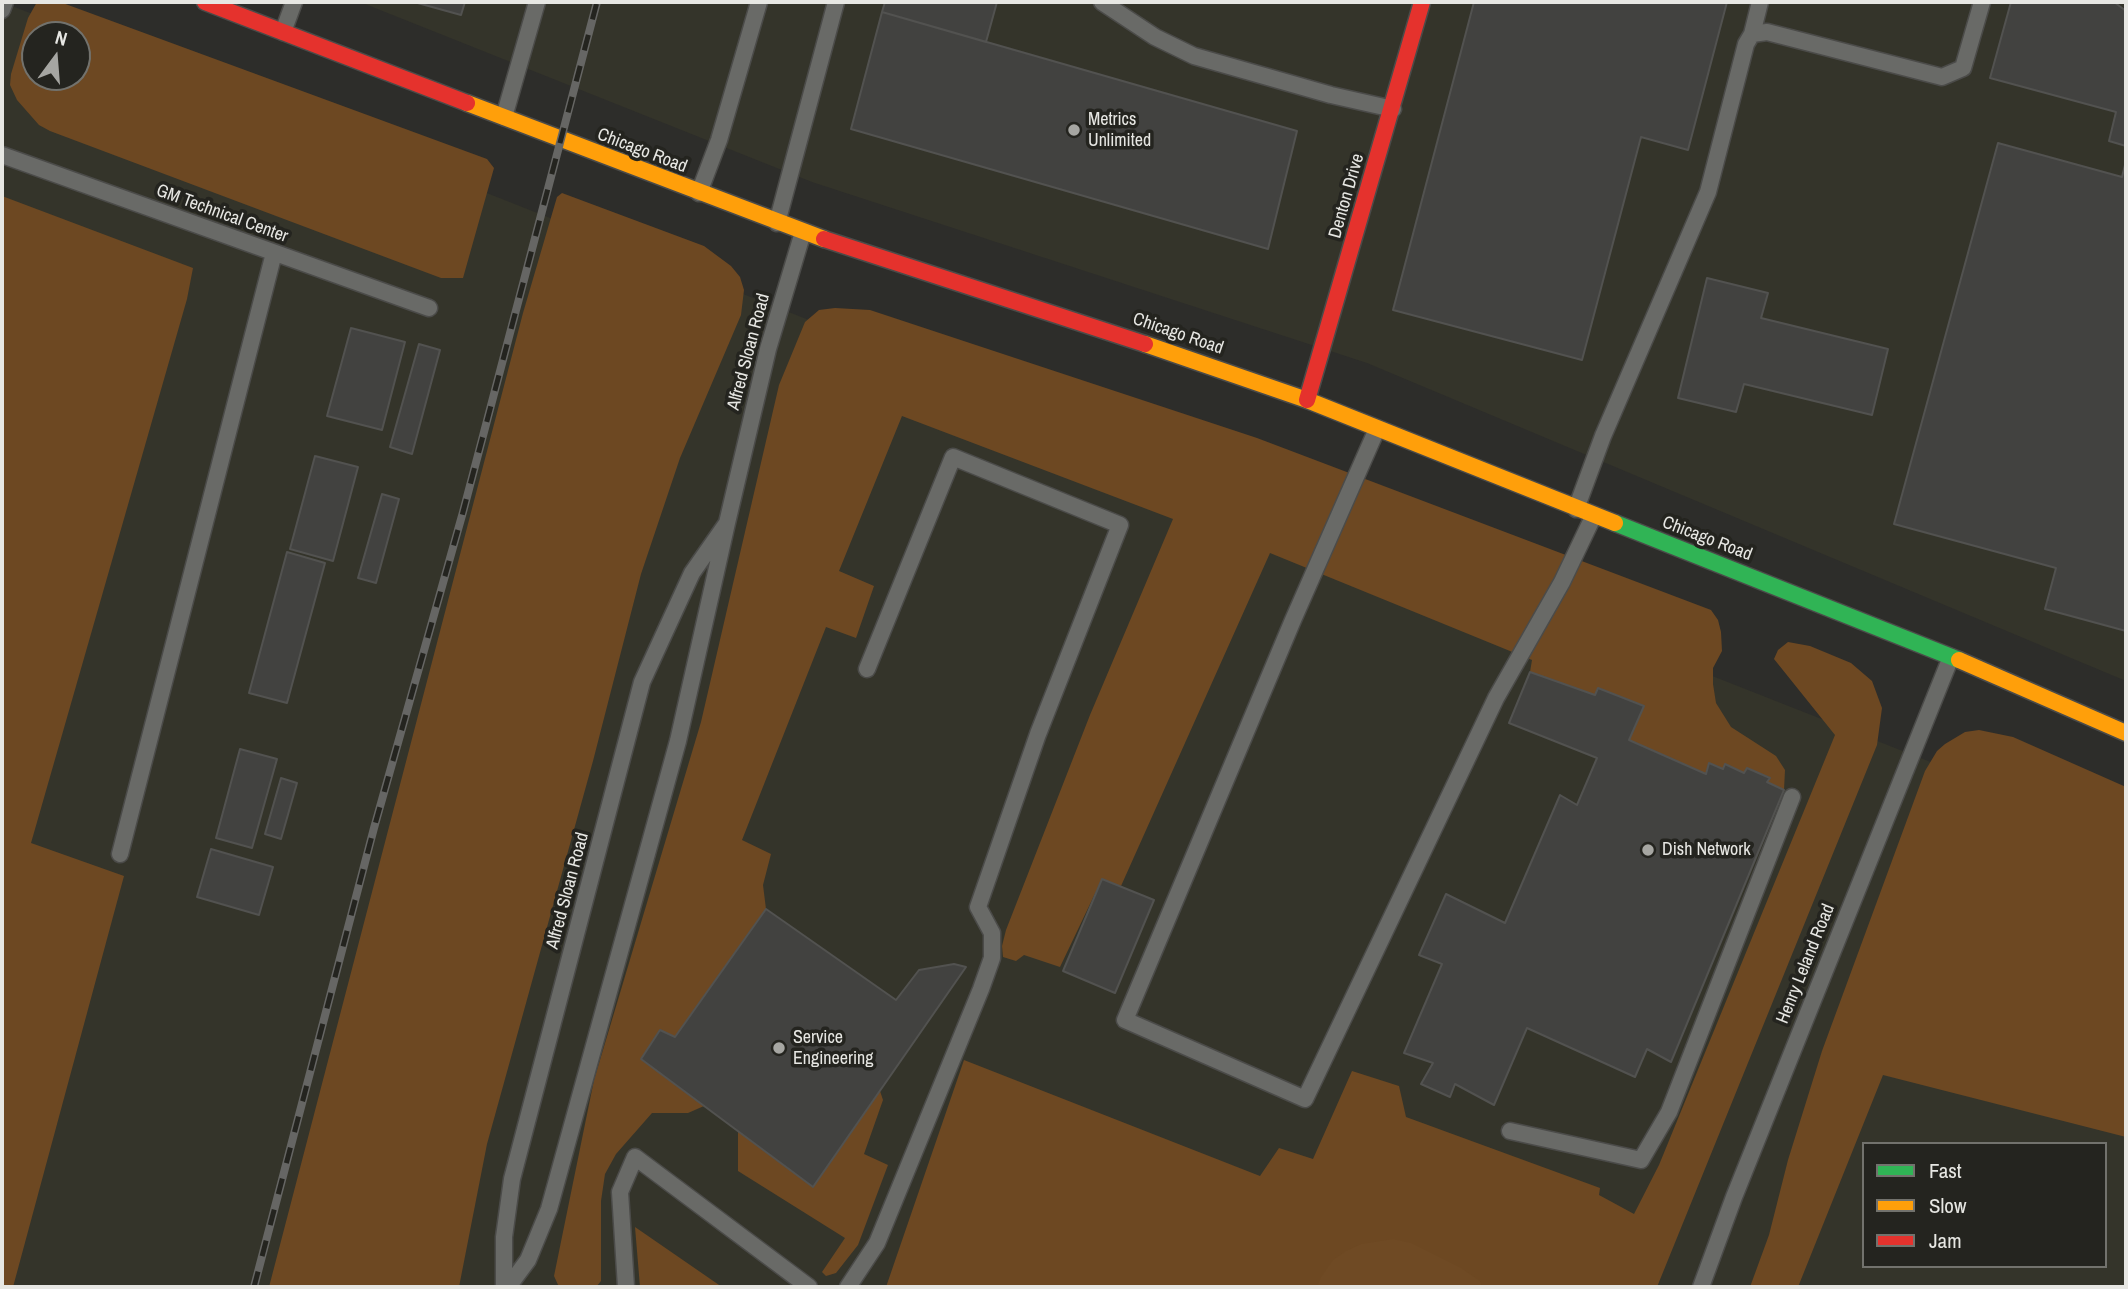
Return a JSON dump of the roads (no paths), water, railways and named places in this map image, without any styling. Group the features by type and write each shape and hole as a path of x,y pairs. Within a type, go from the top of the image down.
{"main road":[{"name":"Chicago Road","path":"205,2 803,233 1087,324 1307,400 1951,657 2126,733"},
{"name":"Denton Drive","path":"1307,400 1422,2"}],"lane":[{"path":"2,10 5,2"},
{"path":"283,32 294,2"},
{"path":"504,117 537,2"},
{"path":"699,194 719,140 760,2"},
{"path":"777,223 836,2"},
{"path":"1102,2 1155,37 1194,56 1331,95 1393,109"},
{"path":"1576,509 1603,436 1708,192 1746,44 1752,34 1760,2"},
{"path":"1752,34 1767,32 1942,77 1963,68 1982,2"},
{"name":"GM Technical Center","path":"2,155 429,308"},
{"name":"Alfred Sloan Road","path":"506,1287 528,1260 549,1209 678,741 768,349 803,233"},
{"path":"120,854 274,253"},
{"path":"1377,429 1293,620 1125,1020 1305,1099 1496,698 1562,582 1594,516"},
{"path":"848,1287 877,1243 981,989 992,958 992,933 978,907 1038,734 1120,525 953,457 867,669"},
{"name":"Alfred Sloan Road","path":"506,1287 504,1237 512,1179 642,682 692,572 727,523"},
{"name":"Henry Leland Road","path":"1701,1287 1734,1197 1951,657"},
{"path":"1510,1130 1641,1160 1669,1112 1792,797"},
{"path":"626,1287 620,1192 635,1157 809,1287"}],"railway":[{"path":"254,1287 374,828 463,512 597,2"}],"place":[{"name":"Metrics Unlimited","path":"1074,130"},
{"name":"Dish Network","path":"1648,850"},
{"name":"Service Engineering","path":"779,1048"}]}
